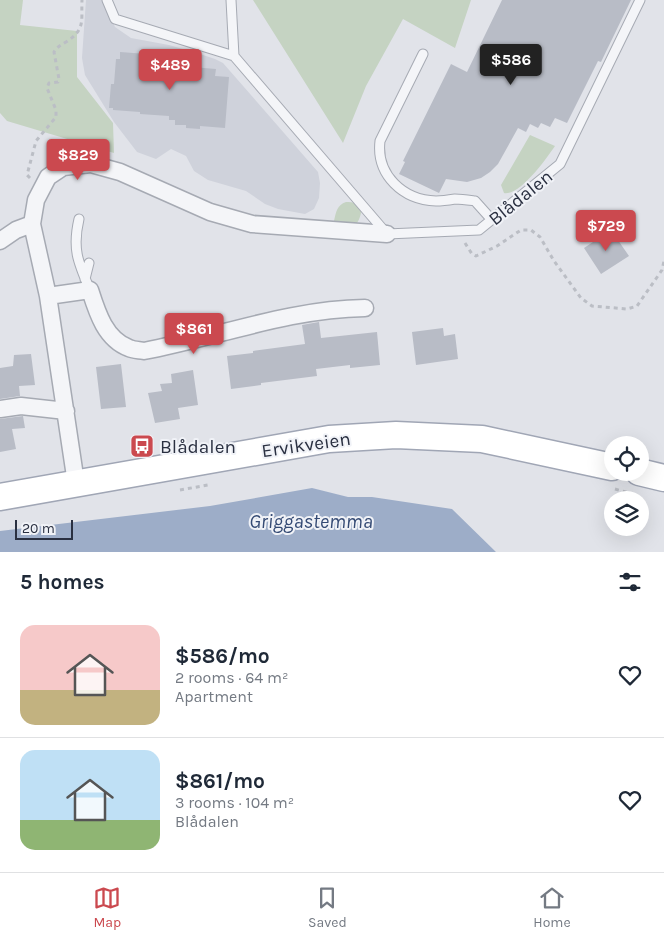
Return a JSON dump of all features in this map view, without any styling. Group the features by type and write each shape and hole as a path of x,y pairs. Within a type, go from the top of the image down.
{"main road":[{"name":"Ervikveien","path":"0,496 329,439 396,434 482,439 604,475"},
{"path":"638,484 664,478"}],"street":[{"name":"Blådalen","path":"76,482 48,296 32,224 36,200 48,177 63,167 91,164 120,172 210,212 252,224 387,234"},
{"path":"0,241 16,230 32,224"},
{"path":"48,296 88,285 100,319 113,338 128,348 144,351 291,317 342,308 365,308"},
{"path":"0,409 21,406 66,411"}],"lane":[{"path":"107,0 115,19 234,56 387,234"},
{"path":"231,0 234,56"},
{"name":"Blådalen","path":"387,234 479,230 560,164 640,0"},
{"path":"423,54 380,141 379,154 384,170 398,188 416,196 435,201 456,199 475,201 492,220"},
{"path":"80,219 75,236 78,262 88,285"},
{"path":"88,285 89,263"}],"path":[{"path":"42,188 26,175 36,141 56,117 56,110 47,88 49,84 58,82 59,79 54,52 76,36 79,31 82,0"},
{"path":"460,231 472,254 476,256 496,246 520,230 531,230 540,237 554,261 586,304 598,308 627,309 637,306 662,270 664,261"},
{"path":"172,491 210,485"}],"shaded area":[{"path":"86,0 103,0 115,27 131,38 169,45 223,63 318,172 320,183 319,198 314,209 305,214 278,209 265,204 246,191 208,180 194,171 186,156 171,149 156,159 137,152 114,122 85,75 82,58"}],"green space":[{"path":"0,0 23,0 20,25 77,31 77,77 113,123 114,153 7,121 0,113"},
{"path":"253,0 471,0 455,48 403,19 366,86 343,143"},
{"path":"530,135 555,146 525,183 517,189 504,193 501,185"},
{"path":"346,202 355,203 360,207 361,214 357,223 335,223 337,209"}],"water":[{"name":"Griggastemma","path":"312,488 348,497 372,497 452,509 496,552 0,552 0,531 210,506"}],"building":[{"path":"502,0 631,0 601,62 598,61 567,123 555,118 550,127 541,123 538,128 530,124 526,132 518,128 498,164 490,172 481,178 467,182 446,179 439,193 399,174 405,162 403,161 451,64 467,72"},
{"path":"120,52 160,55 160,62 216,69 215,76 229,77 225,128 200,126 200,129 186,128 186,125 175,125 175,120 169,120 169,116 140,114 140,112 109,108 111,84 114,84 116,59 120,59"},
{"path":"611,230 629,256 601,274 584,248"},
{"path":"319,322 321,338 377,332 380,365 350,368 350,365 316,369 317,376 231,389 227,356 305,344 302,325"},
{"path":"443,328 444,336 455,334 458,359 416,365 412,332"},
{"path":"31,354 35,385 19,386 20,396 0,399 0,368 13,366 14,355"},
{"path":"121,364 126,407 101,409 96,367"},
{"path":"193,370 198,405 178,408 180,419 155,423 148,393 162,391 160,384 172,383 171,374"},
{"path":"23,416 25,428 12,429 16,449 0,452 0,419"}],"place":[{"name":"Blådalen","path":"142,446"}]}
